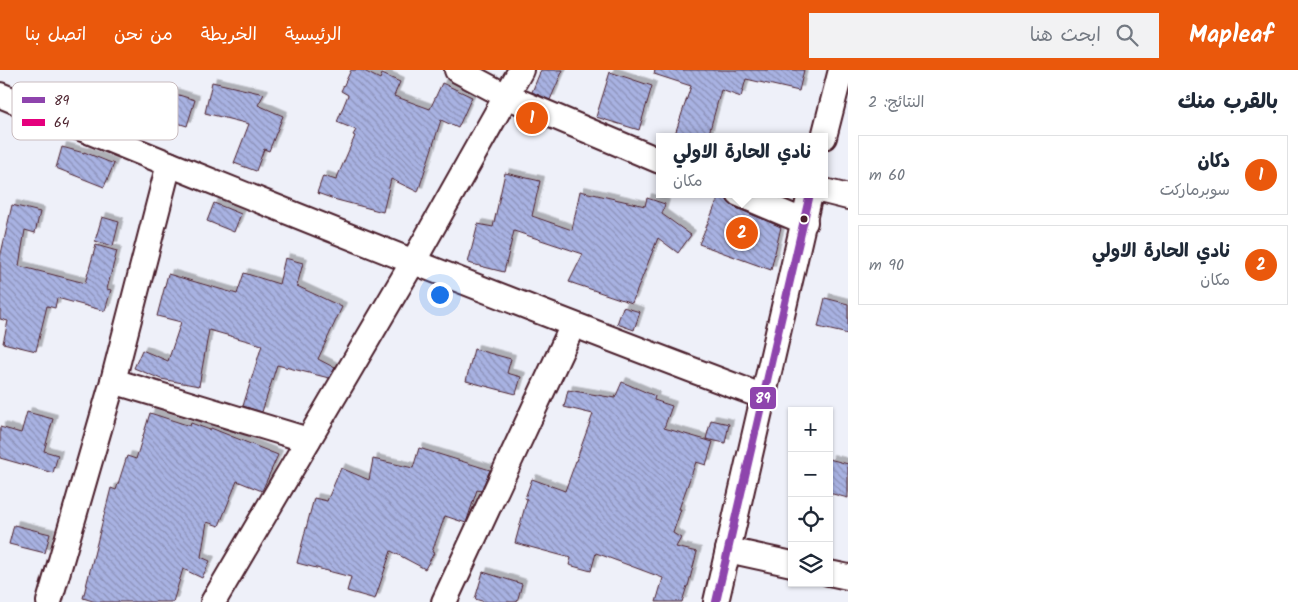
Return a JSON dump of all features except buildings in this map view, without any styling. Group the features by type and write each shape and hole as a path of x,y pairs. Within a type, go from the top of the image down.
{"street":[{"path":"457,70 506,96 656,159"},
{"path":"213,602 413,262 521,70"},
{"path":"825,133 841,70"},
{"path":"0,95 12,100"},
{"path":"110,140 573,326 764,398"},
{"path":"49,602 113,382 169,164"},
{"path":"828,192 848,197"},
{"path":"748,198 805,222"},
{"path":"716,602 809,198"},
{"path":"444,602 573,326"},
{"path":"113,382 308,440"},
{"path":"728,550 788,563"},
{"path":"833,574 848,577"}],"transit line":[{"name":"89","path":"716,602 809,198"}],"place":[{"name":"دكان","path":"532,118"},
{"name":"نادي الحارة الاولي","path":"742,233"}]}
